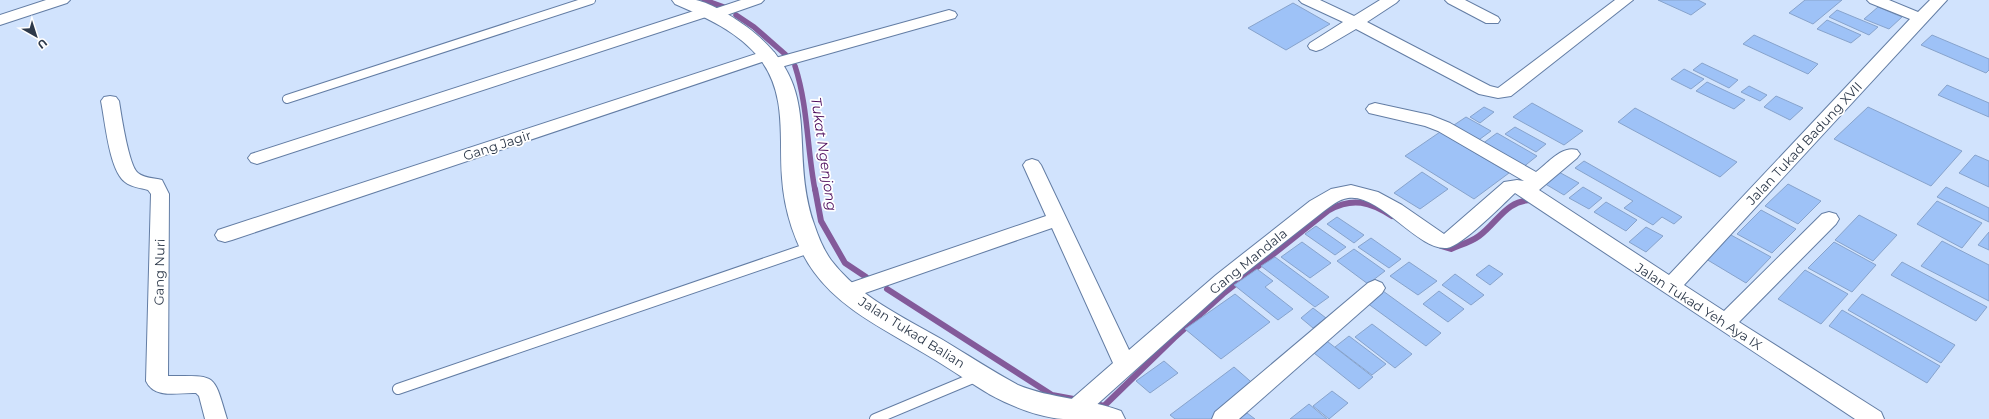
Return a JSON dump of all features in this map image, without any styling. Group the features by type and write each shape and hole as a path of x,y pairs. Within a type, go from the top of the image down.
{"street":[{"path":"0,20 62,0"},
{"name":"Jalan Tukad Balian","path":"681,0 711,12 739,30 769,57 786,90 790,107 794,190 798,209 812,247 829,273 848,291 893,324 979,375 1030,401 1112,419"},
{"path":"257,158 711,12 756,0"},
{"path":"1307,0 1355,22 1485,90 1498,93 1505,92 1625,0"},
{"path":"1316,46 1391,0"},
{"path":"1453,0 1492,20"},
{"path":"1875,0 1920,18"},
{"name":"Jalan Tukad Badung XVII","path":"1670,287 1920,18 1939,0"},
{"path":"769,57 949,15"},
{"name":"Gang Jagir","path":"486,142 769,57"},
{"name":"Gang Jagir","path":"225,235 769,57"},
{"name":"Gang Nuri","path":"110,101 117,140 128,174 138,181 155,186 160,194 157,381 163,385 200,384 206,388 216,419"},
{"name":"Jalan Tukad Yeh Aya IX","path":"1375,109 1430,121 1444,127 1532,186 1670,287 1873,419"},
{"path":"1532,186 1571,154"},
{"path":"1032,165 1125,365"},
{"name":"Gang Mandala","path":"1075,410 1223,280 1317,206 1331,197 1350,191 1363,192 1376,198 1438,240 1446,241 1452,238 1511,186 1532,186"},
{"path":"848,291 1058,219"},
{"path":"1725,323 1829,219"},
{"path":"1223,419 1375,288"}],"lane":[{"path":"287,99 591,0"},
{"path":"398,389 812,247"},
{"path":"875,419 979,375"}],"building":[{"path":"1658,0 1698,0 1706,4 1691,15"},
{"path":"1805,0 1842,0 1813,24 1789,13"},
{"path":"1293,3 1330,24 1286,50 1248,28"},
{"path":"1878,7 1902,17 1889,29 1864,19"},
{"path":"1837,10 1878,27 1869,35 1829,17"},
{"path":"1827,20 1861,35 1851,43 1817,29"},
{"path":"1754,35 1818,64 1808,74 1743,44"},
{"path":"1932,35 1989,59 1989,70 1986,73 1921,45"},
{"path":"1702,63 1738,80 1729,88 1693,70"},
{"path":"1684,69 1704,79 1691,89 1671,79"},
{"path":"1707,82 1745,100 1734,109 1696,91"},
{"path":"1947,85 1989,103 1989,117 1938,95"},
{"path":"1749,86 1767,95 1760,101 1741,92"},
{"path":"1776,96 1803,108 1790,120 1764,107"},
{"path":"1532,103 1583,131 1564,145 1513,117"},
{"path":"1484,107 1494,112 1480,123 1470,117"},
{"path":"1868,107 1962,151 1931,186 1834,139"},
{"path":"1635,108 1737,162 1720,177 1618,122"},
{"path":"1466,117 1491,131 1476,142 1451,127"},
{"path":"1515,127 1546,144 1536,152 1505,134"},
{"path":"1440,132 1509,173 1474,199 1405,156"},
{"path":"1497,133 1537,156 1522,168 1482,144"},
{"path":"1975,155 1989,161 1989,187 1959,173"},
{"path":"1584,161 1682,217 1674,224 1662,217 1653,225 1624,208 1633,201 1575,168"},
{"path":"1557,171 1579,183 1564,195 1542,182"},
{"path":"1422,172 1448,189 1420,209 1394,193"},
{"path":"1788,184 1821,201 1798,224 1765,206"},
{"path":"1583,187 1602,198 1589,209 1569,198"},
{"path":"1946,187 1989,208 1989,222 1937,197"},
{"path":"1937,201 1982,223 1962,248 1917,224"},
{"path":"1606,202 1637,220 1626,231 1594,212"},
{"path":"1761,210 1796,229 1772,253 1737,234"},
{"path":"1859,215 1897,235 1873,261 1835,240"},
{"path":"1337,217 1364,235 1354,243 1327,224"},
{"path":"1316,226 1346,247 1335,255 1305,234"},
{"path":"1646,227 1663,236 1646,252 1629,242"},
{"path":"1989,232 1989,250 1978,245"},
{"path":"1731,235 1771,257 1746,283 1706,259"},
{"path":"1371,238 1401,259 1389,268 1358,247"},
{"path":"1942,241 1989,265 1989,301 1921,266"},
{"path":"1302,242 1331,263 1310,278 1281,257"},
{"path":"1834,242 1876,265 1852,292 1808,268"},
{"path":"1354,249 1385,271 1368,284 1337,261"},
{"path":"1275,257 1329,297 1315,307 1261,266"},
{"path":"1409,262 1437,281 1418,295 1390,276"},
{"path":"1902,262 1987,307 1976,321 1891,275"},
{"path":"1489,265 1503,274 1490,285 1476,275"},
{"path":"1257,269 1273,281 1265,287 1293,309 1278,320 1234,285"},
{"path":"1805,270 1848,294 1821,324 1778,299"},
{"path":"1455,274 1484,295 1471,305 1442,285"},
{"path":"1383,291 1441,333 1426,346 1367,303"},
{"path":"1439,291 1464,309 1448,322 1423,304"},
{"path":"1235,294 1270,322 1221,359 1185,329"},
{"path":"1862,294 1955,345 1941,363 1848,310"},
{"path":"1313,308 1326,318 1313,328 1301,318"},
{"path":"1842,310 1940,366 1927,383 1829,326"},
{"path":"1372,324 1412,354 1395,368 1355,337"},
{"path":"1349,336 1386,364 1372,375 1335,347"},
{"path":"1323,338 1373,377 1359,389 1309,349"},
{"path":"1164,361 1178,373 1150,393 1136,381"},
{"path":"1234,367 1257,387 1215,419 1175,419 1170,415"},
{"path":"1332,391 1348,403 1329,419 1313,406"},
{"path":"1309,404 1327,419 1290,419"},
{"path":"1247,413 1255,419 1239,419"}],"waterway":[{"name":"Tukat Ngenjong","path":"704,0 724,7"},
{"name":"Tukat Ngenjong","path":"736,15 754,27 786,55"},
{"name":"Tukat Ngenjong","path":"795,66 805,112 815,190"},
{"name":"Tukat Ngenjong","path":"815,189 821,221 845,263 866,277"},
{"path":"1441,246 1451,249 1473,240 1509,208 1523,201 1532,200"},
{"path":"1096,404 1104,406 1174,338 1223,294 1329,210 1346,203 1354,202 1376,207 1392,216"},
{"name":"Tukat Ngenjong","path":"887,289 1052,395 1079,400"}]}
